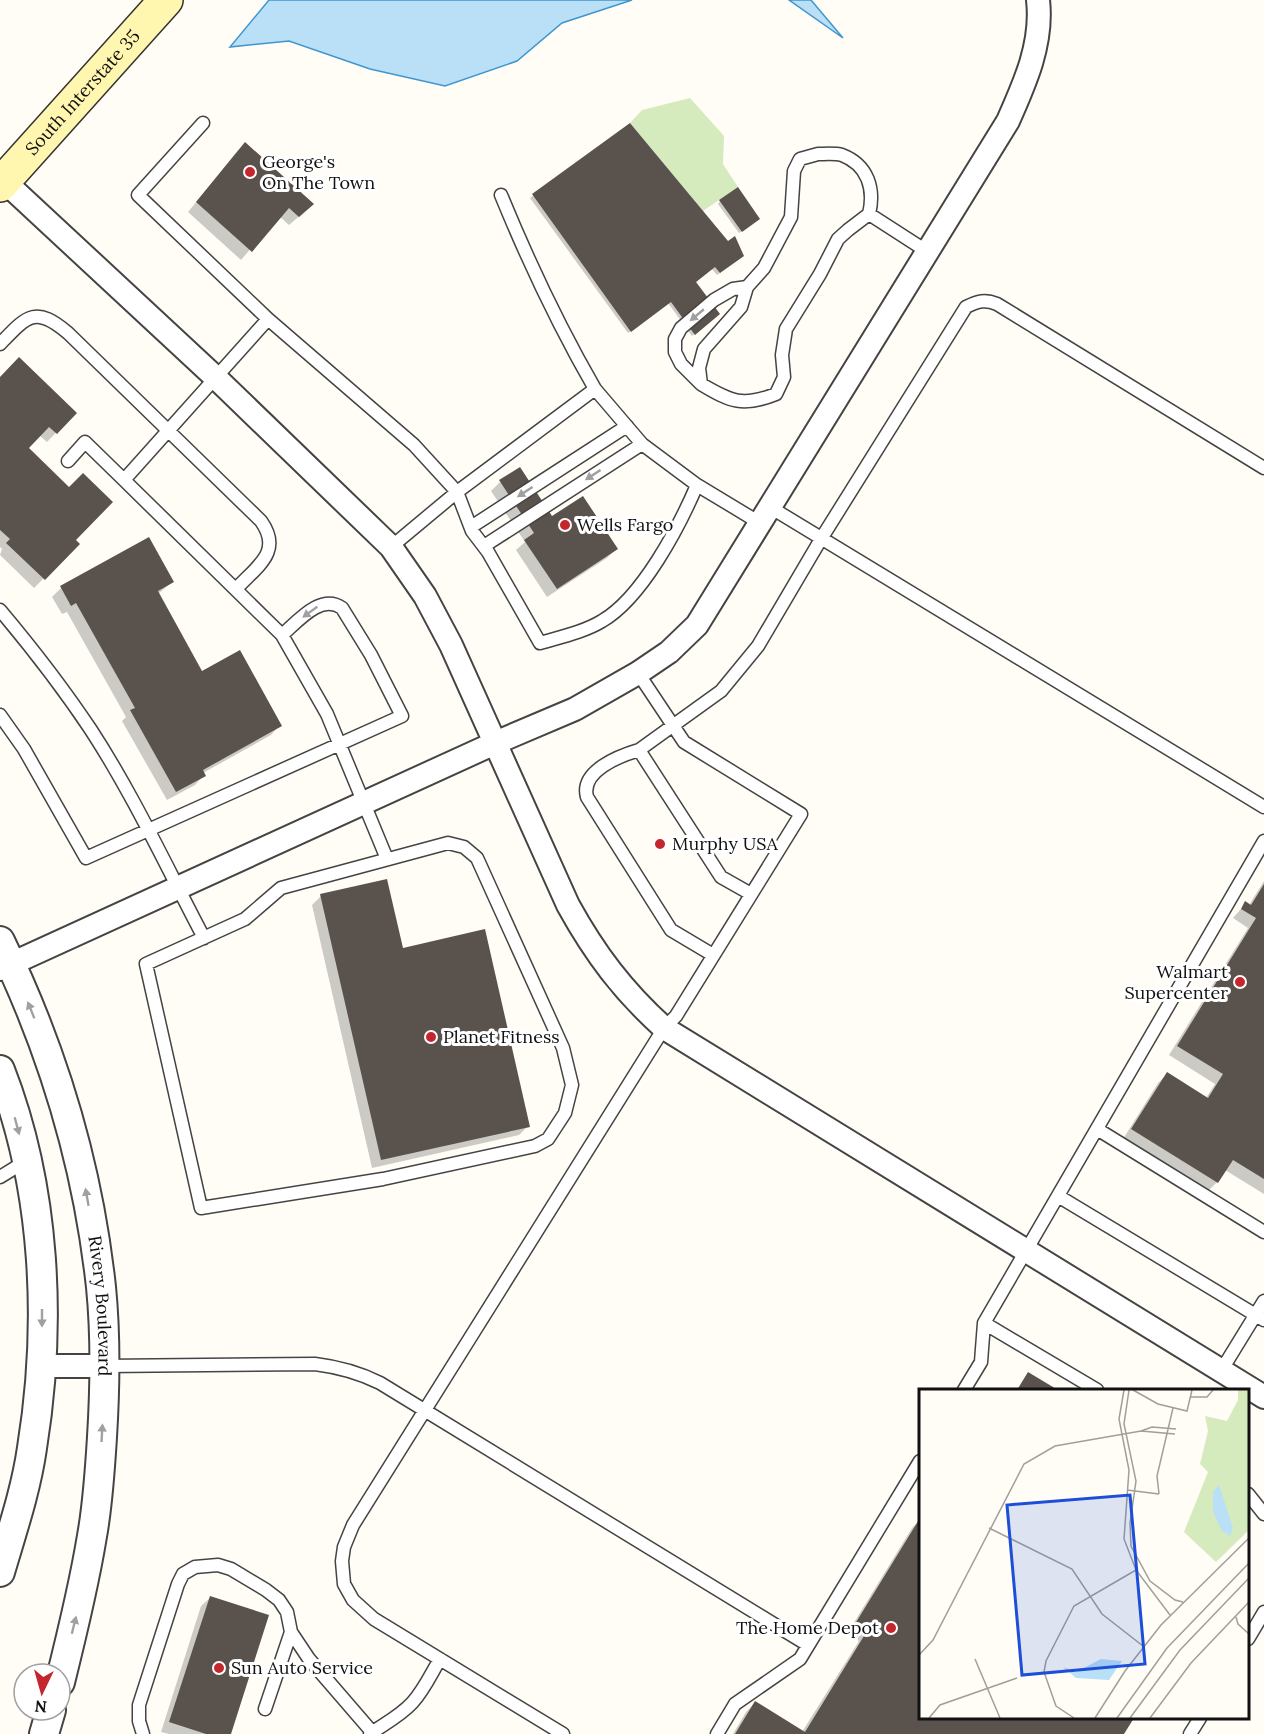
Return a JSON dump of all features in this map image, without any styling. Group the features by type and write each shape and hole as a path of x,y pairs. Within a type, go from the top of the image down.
{"main road":[{"name":"South Interstate 35","path":"2,183 166,0"}],"street":[{"path":"4,958 178,888 495,743 575,709 638,673 669,652 697,625 928,252 1013,110 1027,77 1036,44 1038,0"},
{"path":"2,183 215,377 391,547 425,596 451,645 568,905 586,938 609,971 664,1028 1264,1397"},
{"name":"Rivery Boulevard","path":"4,958 33,1015 65,1104 86,1191 101,1288 104,1366 100,1472 93,1535 65,1662"},
{"path":"0,1070 27,1161 40,1258 42,1331 32,1449 24,1487 0,1572"},
{"path":"40,1366 104,1366"}],"lane":[{"path":"203,123 138,195 268,319 414,445 457,492 471,527 540,643 602,621 630,597 683,519 697,485"},
{"path":"701,384 699,368 705,349 741,307 747,287 764,268 791,218 794,171 800,159 818,154 841,154 864,169 870,184 872,201 869,214 838,239 820,274 786,329 782,355 784,377 776,394 755,403 734,400 701,384 675,352 675,339 681,328 714,300 733,289 747,287"},
{"path":"501,195 546,300 562,331 595,389 642,444 697,485 821,539 1264,807"},
{"path":"869,214 928,252"},
{"path":"713,956 671,930 586,797 586,785 590,776 621,755 639,750 721,691 758,645 821,539 966,307 986,300 997,304 1264,468"},
{"path":"0,344 20,323 34,316 52,319 261,521 269,532 271,542 267,555 236,589"},
{"path":"124,480 268,319"},
{"path":"391,547 457,492 595,389"},
{"path":"471,527 627,426"},
{"path":"68,461 85,442 282,635 321,704 340,744 387,859"},
{"path":"484,546 642,444"},
{"path":"0,715 24,749 86,858 402,716 371,655 342,608 335,603 327,602 321,605 282,635"},
{"path":"0,610 25,639 92,732 148,829 204,938"},
{"path":"563,1734 362,1610 344,1584 342,1561 344,1547 353,1525 423,1410 664,1028 676,1016 801,814 684,742 638,673"},
{"path":"639,750 721,877 750,894"},
{"path":"965,1389 981,1362 984,1323 1264,841"},
{"path":"448,843 464,847 477,858 562,1048 572,1085 565,1113 548,1139 535,1146 383,1179 201,1208 146,964 204,938 245,919 280,888 448,843"},
{"path":"1097,1129 1264,1232"},
{"path":"0,1177 27,1161"},
{"path":"1058,1196 1260,1317"},
{"path":"1221,1371 1260,1317 1264,1301"},
{"path":"984,1323 1095,1389"},
{"path":"104,1366 315,1364 341,1367 361,1374 380,1383 808,1645"},
{"path":"717,1734 735,1704 800,1659 919,1464"},
{"path":"1249,1495 1264,1514"},
{"path":"143,1734 138,1713 142,1691 178,1584 188,1570 195,1567 218,1565 231,1569 253,1581 279,1600 287,1612 291,1632 309,1659 371,1733 396,1717 412,1703 440,1659"},
{"path":"1249,1637 1264,1612"},
{"path":"266,1709 291,1632"},
{"path":"1190,1734 1199,1719"}],"green space":[{"path":"690,98 724,136 723,164 738,187 703,211 630,123 642,110"}],"water":[{"path":"269,0 632,0 562,23 517,61 445,86 370,69 289,41 230,47"},
{"path":"789,0 811,0 843,38"}],"building":[{"path":"630,123 728,241 735,236 744,256 720,273 715,267 696,282 720,314 695,335 671,302 631,332 532,194"},
{"name":"George's On The Town","path":"245,142 314,204 299,217 289,208 252,252 196,202"},
{"path":"738,187 760,219 742,232 719,200"},
{"path":"19,357 77,413 57,434 49,427 29,448 69,487 83,473 113,502 76,540 80,544 45,580 6,543 10,539 0,530 0,377"},
{"name":"Wells Fargo","path":"520,467 552,516 583,496 618,549 557,589 524,540 534,533 499,480"},
{"path":"149,537 174,582 158,591 202,671 240,650 282,726 203,770 206,776 176,792 130,710 135,708 76,603 71,606 60,586"},
{"name":"Planet Fitness","path":"387,879 403,948 485,929 530,1127 381,1160 320,894"},
{"name":"Walmart Supercenter","path":"1264,884 1264,1179 1233,1160 1218,1183 1131,1129 1167,1072 1208,1098 1223,1074 1177,1046 1256,918 1241,909 1245,901 1251,905"},
{"path":"1028,1372 1056,1389 1018,1389"},
{"name":"The Home Depot","path":"919,1520 919,1719 1133,1719 1124,1734 735,1734 755,1701 805,1732 867,1631 855,1624"},
{"name":"Sun Auto Service","path":"210,1596 269,1615 231,1734 206,1734 169,1722"}],"place":[{"name":"George's On The Town","path":"250,172"},
{"name":"Wells Fargo","path":"565,525"},
{"name":"Murphy USA","path":"660,844"},
{"name":"Walmart Supercenter","path":"1240,982"},
{"name":"Planet Fitness","path":"431,1037"},
{"name":"The Home Depot","path":"891,1628"},
{"name":"Sun Auto Service","path":"219,1668"}]}
